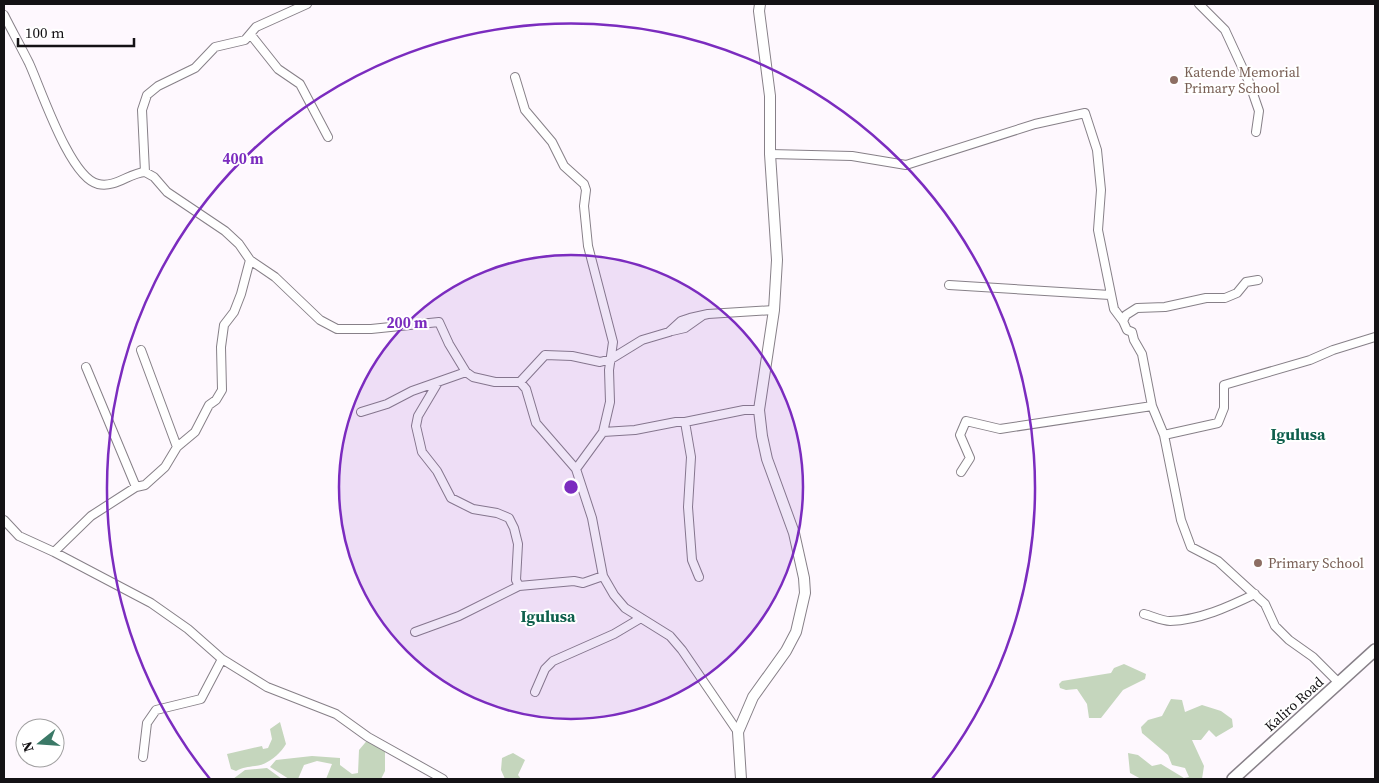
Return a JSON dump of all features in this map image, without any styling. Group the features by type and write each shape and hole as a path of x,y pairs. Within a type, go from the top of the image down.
{"main road":[{"name":"Kaliro Road","path":"1233,779 1375,650"}],"street":[{"path":"145,172 142,110 147,95 158,86 195,68 215,47 245,40 256,27 307,4"},
{"path":"741,779 738,732 753,697 786,651 796,632 805,593 804,578 794,533 767,459 759,410 774,310 778,260 770,154 770,96 759,11 760,4"},
{"path":"1199,4 1225,30 1249,82 1259,111 1256,132"},
{"path":"4,15 29,63 58,132 84,176 98,184 121,182 145,172"},
{"path":"251,35 278,69 300,84 328,137"},
{"path":"515,77 525,110 552,142 564,166 584,184 588,246 613,342 609,370 610,402 603,432 576,469"},
{"path":"770,154 852,156 906,165 1035,124 1085,113 1097,150 1101,190 1098,230 1106,264 1110,295 1114,310 1123,321 1127,330 1132,332 1142,354 1152,406 1164,435 1181,520 1191,547 1218,561 1255,594 1265,604 1275,626 1340,683"},
{"path":"145,172 154,177 167,192 225,231 239,244 250,260 275,277 320,320 337,329 393,328 439,322 449,344 466,372 480,380 520,382 545,355 572,356 600,362 612,359 642,340 669,332 681,321 703,315 774,310"},
{"path":"54,552 91,516 136,487 145,485 165,467 177,448 195,432 209,405 216,400 222,390 221,347 224,325 234,312 250,260"},
{"path":"1123,321 1126,315 1136,308 1165,308 1206,298 1225,298 1237,293 1246,282 1258,280"},
{"path":"949,285 1110,295"},
{"path":"1164,435 1218,423 1224,408 1224,385 1310,360 1333,350 1375,338"},
{"path":"141,350 177,448"},
{"path":"86,367 117,436 136,487"},
{"path":"361,412 387,404 412,391 437,384 466,372"},
{"path":"520,382 526,389 536,423 576,469 592,518 603,576 614,595 625,608 670,636 682,650 738,732"},
{"path":"437,384 418,416 416,426 422,452 437,471 451,498 473,509 497,513 509,518 518,544 516,580 519,586"},
{"path":"961,472 970,458 960,435 966,421 1000,429 1152,406"},
{"path":"603,432 635,430 744,410 759,410"},
{"path":"686,422 691,457 688,507 692,560 699,578"},
{"path":"4,520 19,536 54,552 151,603 188,629 222,659 267,688 336,714 368,737 443,779"},
{"path":"415,632 459,616 519,586 574,581 583,583 603,576"},
{"path":"1144,614 1169,621 1223,610 1255,594"},
{"path":"534,692 545,669 553,661 614,634 641,618"},
{"path":"143,757 147,723 156,710 201,699 222,659"}],"green space":[{"path":"1124,664 1146,674 1145,679 1123,690 1101,718 1089,718 1087,704 1077,689 1066,690 1060,688 1059,684 1062,681 1111,673 1114,668"},
{"path":"1171,699 1182,700 1185,712 1202,705 1221,711 1232,719 1233,727 1216,737 1209,730 1201,740 1192,740 1204,766 1202,779 1141,779 1130,773 1128,753 1138,755 1152,766 1161,764 1184,778 1189,777 1185,768 1172,765 1168,755 1142,733 1141,727 1148,720 1162,716"},
{"path":"280,722 286,744 277,755 260,765 236,771 231,769 227,754 262,746 263,749 268,748 272,739 270,729"},
{"path":"370,737 385,746 385,771 381,779 326,779 332,764 317,761 304,765 298,779 289,779 270,767 276,760 312,756 340,758 340,765 352,774 358,773 359,750"},
{"path":"513,753 525,760 518,775 521,779 505,779 501,770 502,758"},
{"path":"267,768 282,779 233,779 245,770"}],"place":[{"name":"Katende Memorial Primary School","path":"1174,80"},
{"name":"Primary School","path":"1258,563"}],"district":[{"name":"Igulusa","path":"1298,434"},
{"name":"Igulusa","path":"548,616"}]}
